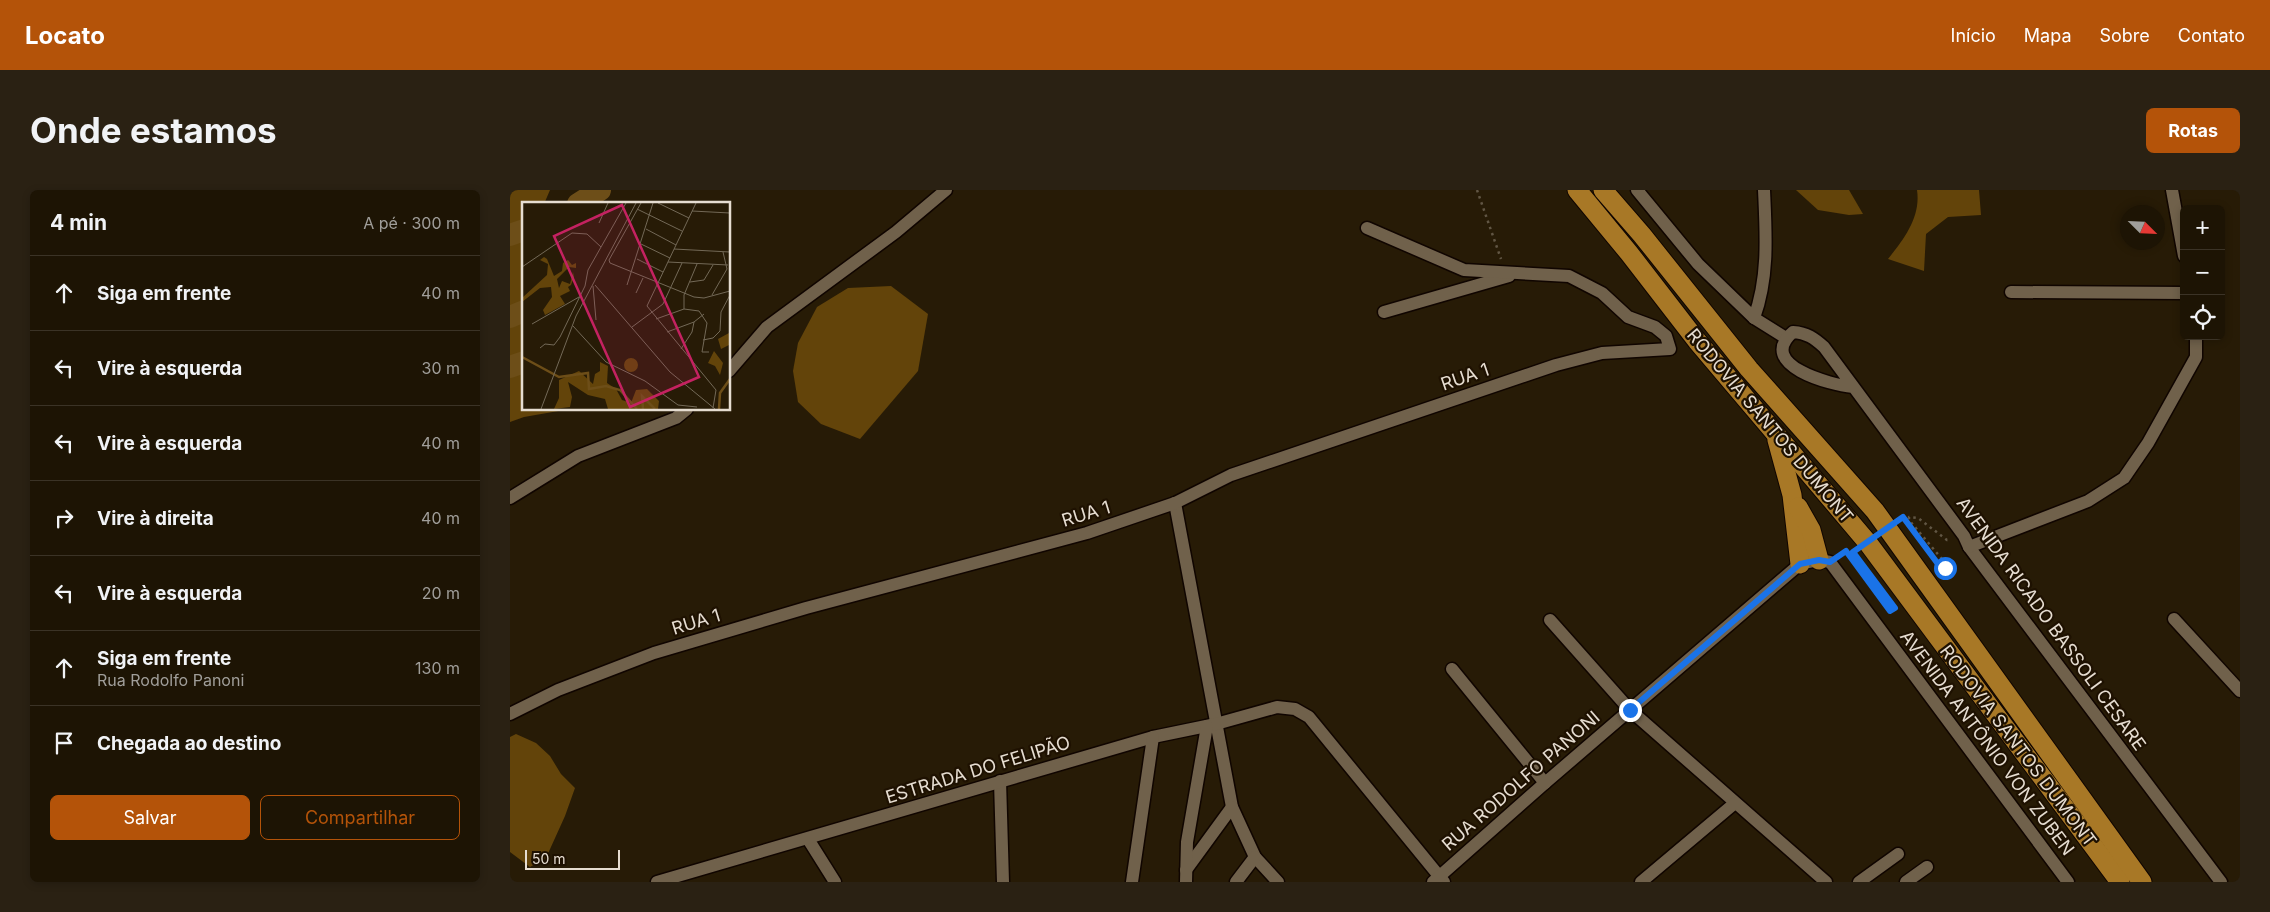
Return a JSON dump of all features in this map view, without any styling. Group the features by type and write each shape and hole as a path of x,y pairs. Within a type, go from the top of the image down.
{"highway":[{"name":"RODOVIA SANTOS DUMONT","path":"1577,190 1629,253 1697,341 1868,543 2120,882"},
{"name":"RODOVIA SANTOS DUMONT","path":"1603,190 1642,235 1749,369 1875,511 2142,882"},
{"path":"1775,432 1792,495 1800,564"},
{"path":"1792,495 1825,561"}],"street":[{"path":"730,370 767,327 896,232 946,190"},
{"path":"1637,190 1698,264 1754,318 1786,338 1783,345 1784,355 1800,372 1818,381 1853,387"},
{"path":"1754,318 1763,294 1767,240 1764,190"},
{"path":"2172,190 2183,250"},
{"path":"1367,228 1464,270 1512,273"},
{"path":"1384,312 1512,273"},
{"name":"RUA 1","path":"510,714 558,690 654,653 806,608 1087,533 1175,503 1230,476 1556,365 1602,352 1670,349 1666,336 1655,327 1628,317 1602,293 1569,276 1512,273"},
{"path":"2011,292 2180,293"},
{"name":"AVENIDA RICADO BASSOLI CESARE","path":"1786,338 1793,332 1801,332 1814,338 1853,387 2221,882"},
{"path":"1967,542 2088,501 2124,478 2148,443 2196,357 2196,340"},
{"path":"510,498 578,456 676,418 686,410"},
{"path":"1175,503 1211,725 1232,807 1255,857 1278,882"},
{"name":"RUA RODOLFO PANONI","path":"1439,880 1545,783 1800,564 1825,561"},
{"name":"AVENIDA ANTÔNIO VON ZUBEN","path":"1825,561 2068,882"},
{"path":"2174,619 2240,691"},
{"path":"1550,620 1630,710 1826,882"},
{"path":"1452,670 1545,783"},
{"name":"ESTRADA DO FELIPÃO","path":"657,882 1153,737 1211,725 1276,707 1295,709 1309,717 1439,880"},
{"path":"1186,876 1187,842 1211,725"},
{"path":"1132,882 1153,737"},
{"path":"1000,781 1003,882"},
{"path":"1641,882 1735,803"},
{"path":"1186,876 1232,807"},
{"path":"808,839 836,882"},
{"path":"1859,882 1898,854"},
{"path":"1236,882 1255,857"},
{"path":"1906,882 1927,867"}],"path":[{"path":"1477,190 1512,273"},
{"path":"1859,560 1853,552 1903,517 1941,568 1947,565 1910,520 1909,516 1918,518 1947,540 1967,542"},
{"path":"1825,561 1846,551 1890,611 1895,608 1883,592"}],"shaded area":[{"path":"510,190 550,190 545,202 522,202 522,410 564,410 524,417 510,422"},
{"path":"1796,190 1849,190 1863,214 1849,215 1818,210"},
{"path":"1917,190 1979,190 1981,215 1948,217 1926,234 1924,271 1888,259 1900,244 1914,218 1918,200"},
{"path":"891,286 928,314 918,371 860,439 821,424 798,402 793,371 798,343 817,307 848,288"},
{"path":"516,734 536,743 550,756 561,774 575,788 546,858 530,867 510,852 510,737"}],"waterway":[{"path":"581,202 600,190"},
{"path":"510,235 522,231"},
{"path":"510,317 522,312"},
{"path":"510,367 522,363"}],"route":[{"path":"1630,710 1800,564 1819,560 1830,562 1846,551 1890,611 1895,608 1853,552 1903,517 1941,568 1945,568"}]}
